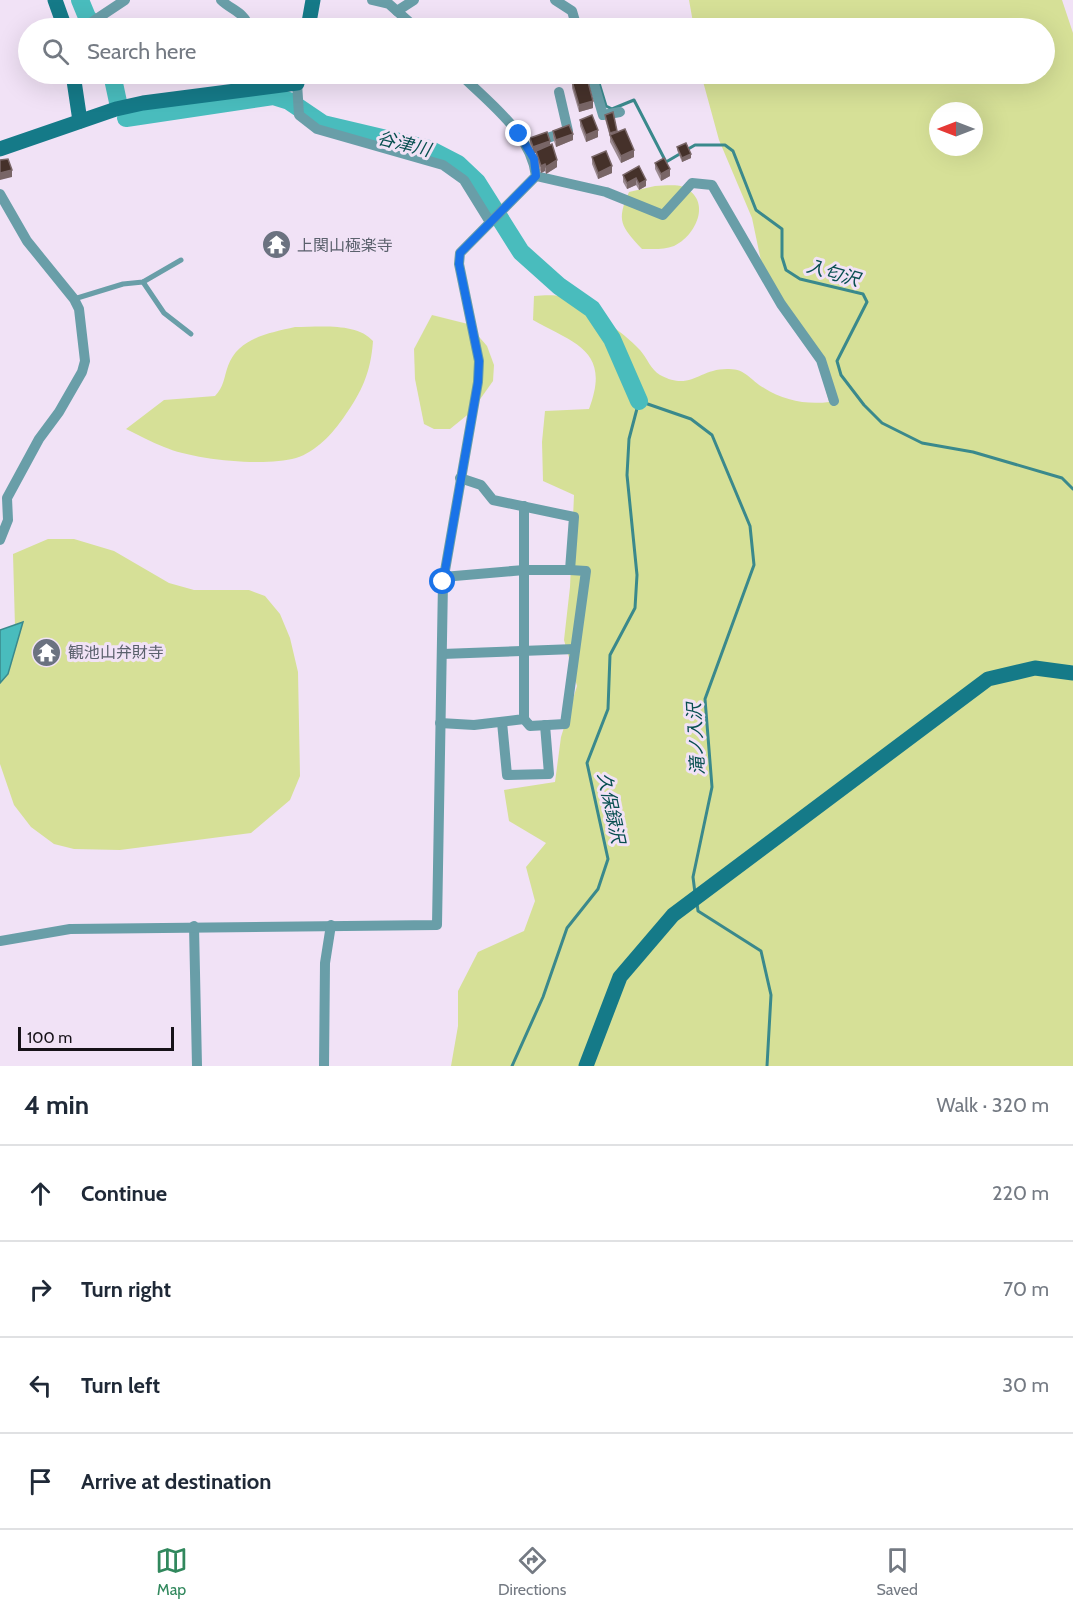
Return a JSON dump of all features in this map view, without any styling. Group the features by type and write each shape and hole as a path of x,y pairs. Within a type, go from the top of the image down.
{"street":[{"path":"55,0 61,18"},
{"path":"98,18 125,0"},
{"path":"221,0 236,9 244,18"},
{"path":"310,18 313,0"},
{"path":"372,0 389,4 405,18"},
{"path":"397,10 414,0"},
{"path":"555,0 572,11 574,18"},
{"path":"74,84 80,121"},
{"path":"0,149 80,121 143,103 261,84"},
{"path":"298,84 298,115 317,129 443,165 464,180 490,222"},
{"path":"469,84 527,145 534,159 536,176"},
{"path":"594,84 603,116 620,112"},
{"path":"527,145 568,131 559,92"},
{"path":"0,941 70,929 437,925 443,577 478,382 479,361 459,264 460,253 536,176"},
{"path":"536,176 606,192 663,215 693,183 712,185 781,304 821,360 834,401"},
{"path":"0,194 27,241 74,299 79,309 85,361 82,372 59,412 39,439 7,498 8,520 0,540"},
{"path":"460,478 481,485 492,500 574,517 570,570"},
{"path":"443,577 524,570 586,571 565,724 530,726 524,719 524,570 524,506"},
{"path":"441,654 575,649"},
{"path":"586,1066 620,977 673,915 988,679 1035,668 1073,673"},
{"path":"440,723 474,725 524,719"},
{"path":"502,722 507,775 549,774 545,725"},
{"path":"324,1066 325,963 331,925"},
{"path":"195,926 197,1066"}],"lane":[{"path":"74,299 123,284 143,282 181,260"},
{"path":"143,282 164,313 191,334"}],"shaded area":[{"path":"689,0 1062,0 1073,33 1073,1066 451,1066 458,1026 458,991 478,952 524,931 535,901 526,867 546,843 509,821 504,790 555,782 561,737 577,686 564,640 570,587 574,495 543,481 542,442 545,411 589,409 595,390 596,374 592,362 575,343 533,320 534,296 558,296 592,312 633,343 657,373 671,380 688,380 718,370 735,369 771,392 787,398 812,403 829,402 819,365 765,280 752,218 719,140 704,84 1055,84 1055,18 692,18"},
{"path":"655,186 680,186 692,193 697,200 698,218 689,234 674,246 662,249 642,249 625,229 623,210 629,192"},
{"path":"432,315 468,324 487,346 494,365 493,381 471,412 450,429 434,429 424,424 415,379 414,349"},
{"path":"295,327 347,328 366,335 373,341 368,372 356,399 335,429 310,451 296,458 282,461 248,462 211,459 177,452 126,429 164,400 215,396 222,385 228,366 239,349 256,338"},
{"path":"48,539 74,539 114,551 169,583 194,590 249,590 265,596 280,614 290,638 298,672 300,776 290,800 251,833 120,850 74,849 54,844 31,827 14,805 0,764 0,673 15,627 13,554"},
{"path":"23,622 8,674 0,683 0,630"}],"building":[{"path":"573,84 589,84 593,101 579,105"},
{"path":"613,112 617,131 610,133 605,115"},
{"path":"592,115 598,130 586,135 580,120"},
{"path":"569,125 573,134 556,140 553,131"},
{"path":"625,129 634,150 621,156 610,135"},
{"path":"547,132 550,141 533,147 530,138"},
{"path":"686,143 691,154 682,158 677,147"},
{"path":"552,144 557,160 546,167 545,164 541,166 536,151"},
{"path":"606,151 612,166 598,173 592,157"},
{"path":"664,158 670,169 661,174 655,163"},
{"path":"8,159 12,170 0,173 0,160"},
{"path":"639,166 646,180 639,184 636,178 627,183 623,175"}],"waterway":[{"name":"谷津川","path":"80,0 88,18"},
{"name":"谷津川","path":"114,84 118,102"},
{"name":"入匂沢","path":"599,84 606,106 612,109 634,100 666,162 695,145 725,145 733,151 756,210 782,229 782,257 786,270 800,279 863,294 867,302 837,361 841,375 864,405 882,423 922,443 973,452 1062,478 1073,489"},
{"name":"谷津川","path":"126,118 273,96 289,101 323,124 429,149 458,164 477,182 521,252 559,286 592,309 612,339 639,401"},
{"name":"久保録沢","path":"512,1066 543,997 567,928 598,889 608,859 587,763 608,709 610,655 635,608 637,575 627,475 629,439 639,401 691,419 712,435 750,526 754,565 705,699 712,787 693,877 695,893"},
{"name":"滝ノ入沢","path":"697,903 698,911 761,951 771,995 767,1066"}],"place":[{"name":"上関山極楽寺","path":"276,245"},
{"name":"観池山弁財寺","path":"47,652"}],"route":[{"path":"443,582 452,518 478,382 479,361 459,264 460,253 536,176 534,159 526,142 519,134"}]}
